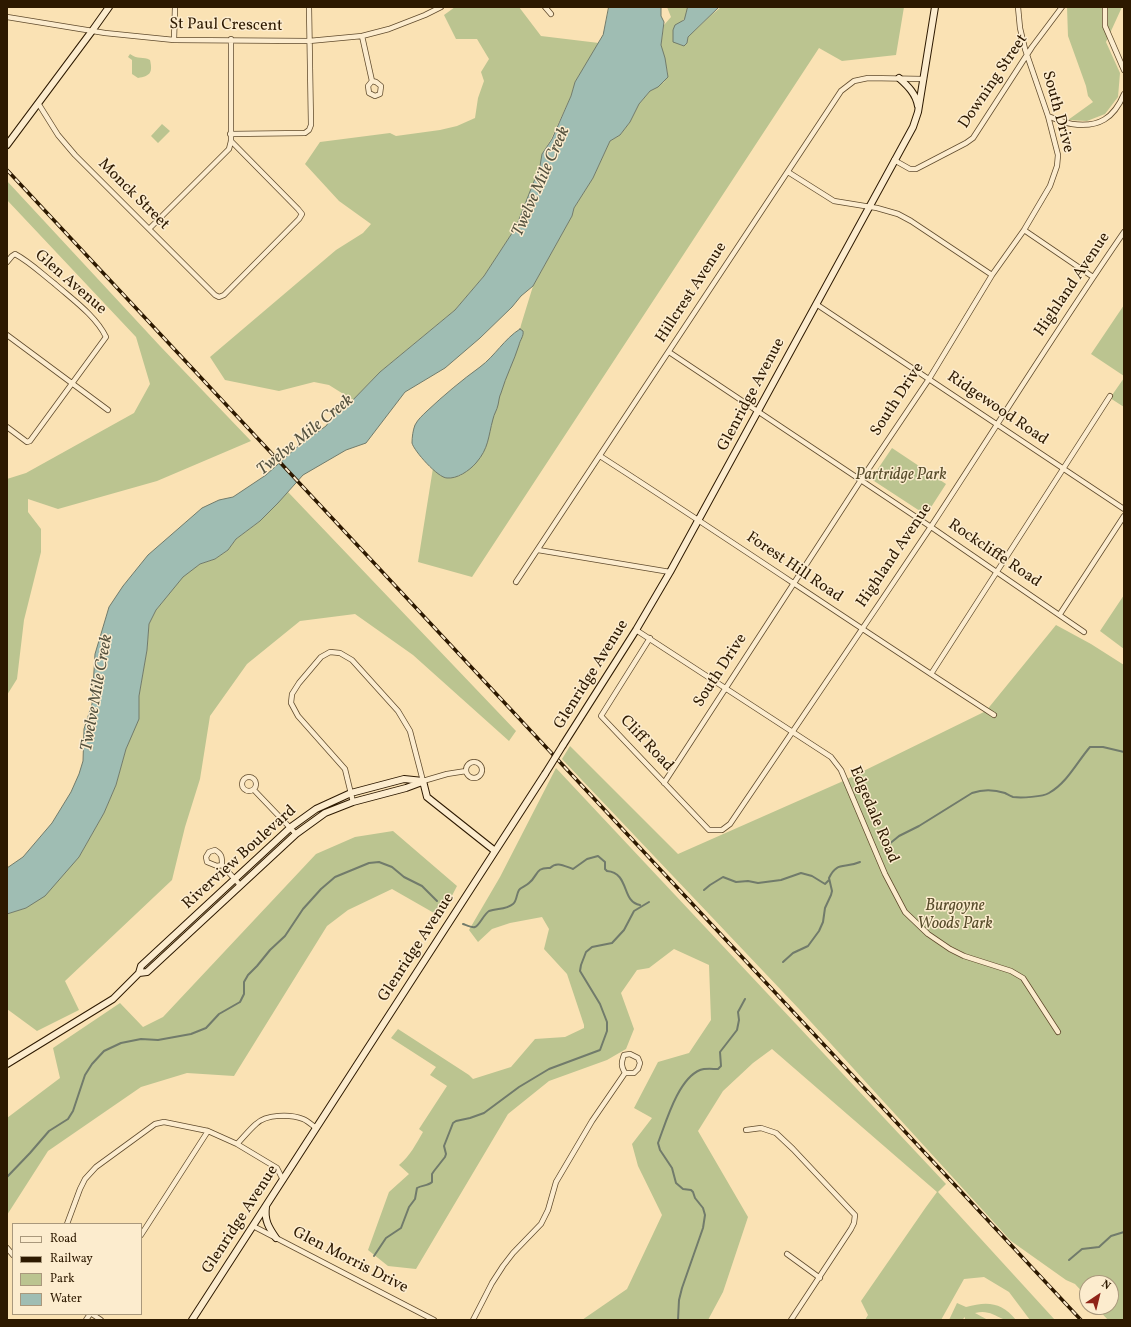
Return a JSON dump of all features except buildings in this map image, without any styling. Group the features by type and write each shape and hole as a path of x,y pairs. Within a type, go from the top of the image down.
{"main road":[{"path":"8,143 109,7"},
{"name":"Glenridge Avenue","path":"192,1320 545,774 636,630 670,572 913,127 918,112 935,7"},
{"path":"899,78 909,86 914,94 918,112"},
{"name":"Riverview Boulevard","path":"7,1064 113,998 139,973 141,966 175,933 291,827 316,809 351,793 404,779 423,781"},
{"path":"423,781 427,797 495,851"},
{"name":"Riverview Boulevard","path":"139,973 147,972 296,834 325,813 353,802 406,788 423,781"},
{"path":"175,933 182,940"},
{"path":"266,1205 265,1214 267,1225 276,1238"}],"street":[{"path":"174,40 175,7"},
{"path":"230,134 305,133 309,130 311,126 309,7"},
{"name":"St Paul Crescent","path":"7,17 92,31 174,40 231,39 309,41 362,36 389,29 441,7"},
{"path":"545,7 551,14"},
{"name":"South Drive","path":"664,783 928,379 992,275 1024,230 1050,186 1057,166 1058,155 1048,116 1027,55 1020,28 1018,7"},
{"name":"Downing Street","path":"894,160 910,169 916,169 973,138 1027,55 1062,7"},
{"path":"1105,7 1105,26 1124,70"},
{"path":"362,36 372,81"},
{"path":"149,229 230,149 231,39"},
{"name":"Hillcrest Avenue","path":"516,582 841,91 854,81 868,78 924,79"},
{"path":"1048,116 1071,124 1087,125 1100,122 1110,116 1118,106 1124,94"},
{"name":"Monck Street","path":"38,103 58,135 75,156 214,295 219,297 224,295 302,214 231,141"},
{"path":"788,172 834,201 869,208 877,208 898,214 911,221 992,275"},
{"path":"1024,230 1093,277"},
{"name":"Highland Avenue","path":"722,830 730,824 931,527 1093,277 1124,232"},
{"name":"Glen Avenue","path":"7,262 15,254 23,258 84,308 103,330 106,337 30,441 27,442 7,427"},
{"name":"Ridgewood Road","path":"816,304 1124,509"},
{"path":"7,335 108,410"},
{"name":"Rockcliffe Road","path":"669,352 1060,614 1084,632"},
{"path":"931,674 1110,396"},
{"name":"Forest Hill Road","path":"600,456 699,519 793,584 994,715"},
{"path":"1060,614 1124,516"},
{"path":"538,550 670,572"},
{"name":"Edgedale Road","path":"636,630 831,757 841,770 885,874 905,912 928,934 950,949 964,956 1011,971 1023,978 1058,1032"},
{"name":"Cliff Road","path":"650,638 602,716 709,830 722,830"},
{"path":"353,802 345,769 298,716 291,704 292,694 299,683 321,657 330,652 340,653 352,660 398,711 410,732 423,781 447,774 466,771"},
{"path":"254,790 291,827 296,834"},
{"path":"222,865 240,885"},
{"path":"630,1054 638,1058 640,1063 638,1069 634,1073 625,1073 621,1063 624,1055 630,1054"},
{"path":"473,1320 492,1283 503,1266 513,1253 541,1224 548,1210 557,1179 592,1121 625,1073"},
{"path":"237,1144 257,1123 266,1118 285,1116 303,1119 316,1128"},
{"path":"67,1223 85,1179 96,1167 155,1124 164,1122 208,1132 237,1144 277,1168 283,1180"},
{"path":"746,1130 761,1128 776,1133 855,1215 854,1223 851,1229 791,1320"},
{"path":"142,1233 208,1132"},
{"name":"Glen Morris Drive","path":"253,1226 434,1320"},
{"path":"786,1254 820,1278"}],"green space":[{"path":"455,7 519,7 541,36 599,43 575,82 571,96 551,139 542,154 540,166 516,227 484,276 455,310 380,372 353,400 329,385 314,382 279,391 225,380 210,357 336,250 363,233 371,224 339,201 305,164 320,142 390,133 396,136 440,130 457,126 475,118 478,98 484,81 481,72 489,59 477,39 456,39 444,15"},
{"path":"667,7 688,7 685,18 673,30 679,44 684,46 687,43 688,37 721,7 904,7 896,55 842,61 819,48 472,577 418,562 433,468 445,475 460,476 465,470 514,356 521,325 533,286 572,216 574,208 593,178 610,141 620,135 630,122 639,104 650,91 664,82 668,74 661,45 664,25 671,17"},
{"path":"1067,7 1122,7 1106,42 1120,73 1118,97 1105,114 1087,121 1068,120 1093,102 1088,96 1086,86 1068,36"},
{"path":"130,54 150,60 151,71 148,75 138,78 132,74 132,60 128,57"},
{"path":"162,124 170,131 158,143 151,136"},
{"path":"7,181 160,346 251,441 157,481 58,509 28,499 28,512 41,529 41,552 24,620 17,679 7,695 7,479 26,473 134,413 150,384 136,337 7,200"},
{"path":"1124,305 1124,376 1091,354"},
{"path":"1124,378 1124,407 1110,398"},
{"name":"Partridge Park","path":"892,448 946,484 926,515 871,479"},
{"path":"288,492 516,731 509,741 413,655 355,614 300,621 247,664 210,716 200,779 185,827 172,880 65,981 79,1010 37,1031 7,1009 7,914 26,908 79,857 104,813 116,785 126,749 138,719 139,696 147,650 149,624 156,610 183,576 200,564 215,559 228,550 236,539 260,521"},
{"path":"1124,595 1124,649 1100,631"},
{"name":"Burgoyne Woods Park","path":"1056,625 1091,644 1124,665 1124,1320 1108,1320 1103,1315 1119,1315 1119,1275 1079,1275 1079,1288 1075,1284 1066,1280 1011,1241 800,1010 562,759 570,746 678,854 841,782 986,711"},
{"path":"556,768 946,1184 938,1192 1055,1320 1030,1320 1009,1292 984,1277 964,1279 941,1320 865,1320 868,1315 861,1301 937,1192 772,1049 753,1063 723,1091 698,1131 748,1217 723,1292 708,1320 582,1320 627,1289 662,1215 638,1166 632,1144 652,1118 634,1108 658,1062 689,1053 711,1020 709,965 674,949 649,968 637,970 621,993 634,1029 626,1049 607,1060 549,1081 508,1114 416,1269 388,1266 368,1250 389,1192 409,1174 399,1165 406,1158 423,1132 419,1129 447,1086 430,1075 436,1067 391,1038 398,1029 473,1079 511,1067 535,1039 565,1037 584,1028 567,974 544,949 549,929 542,917 510,923 492,929 478,942 469,930 500,877"},
{"path":"393,831 457,886 441,917 392,889 348,910 327,926 234,1076 187,1073 141,1087 48,1151 7,1215 7,1118 60,1078 53,1048 120,1003 143,1027 163,1017 316,854 355,837"},
{"path":"957,1303 966,1307 981,1304 994,1304 1000,1306 1011,1314 1016,1320 1005,1320 990,1313 983,1312 975,1313 988,1320 965,1320 965,1317 962,1320 949,1320"}],"water":[{"name":"Twelve Mile Creek","path":"609,7 661,7 661,16 664,22 661,45 668,77 658,87 650,91 639,104 630,122 620,135 610,141 593,178 574,208 572,216 533,286 521,296 512,307 480,338 445,368 405,392 366,443 346,450 303,475 260,521 236,539 228,550 215,559 200,564 183,577 156,610 149,624 147,650 139,696 139,719 126,749 116,785 104,813 79,857 45,896 26,908 7,914 7,868 23,857 52,823 71,792 79,774 83,761 84,729 92,704 95,654 109,607 123,586 148,555 202,508 219,500 233,497 266,475 297,447 326,426 341,406 349,404 380,372 455,310 484,276 516,227 540,166 542,154 552,139 571,96 575,82 603,35"},
{"path":"688,7 719,7 688,37 687,43 684,46 673,42 673,30 675,25 684,20"},
{"path":"520,329 523,333 520,343 505,381 498,407 493,417 488,442 480,458 463,474 451,478 443,477 427,464 414,447 412,441 415,425 433,405 485,363 514,333"}],"waterway":[{"path":"888,845 899,836 919,826 972,793 992,790 1005,793 1013,797 1032,797 1046,794 1061,784 1090,747 1103,747 1124,752"},
{"path":"463,924 475,927 489,911 504,908 513,904 520,889 529,883 539,870 550,868 558,864 573,869 587,859 598,856 605,862 605,869 614,873 623,882 630,899 634,903 640,905"},
{"path":"7,1177 49,1131 68,1119 73,1111 85,1075 92,1064 104,1051 121,1043 141,1039 158,1040 191,1034 206,1028 219,1014 240,1002 244,994 244,982 248,975 270,950 285,936 303,909 321,889 335,877 369,863 379,862 392,867 404,877 422,886 437,901"},
{"path":"783,962 793,953 808,946 819,931 823,922 825,908 832,891 829,878 835,869 860,862"},
{"path":"704,890 723,877 736,882 748,881 758,883 781,880 801,873 812,876 825,884 829,880"},
{"path":"374,1256 386,1238 401,1228 409,1207 415,1199 417,1188 432,1182 432,1174 445,1157 446,1154 444,1146 453,1123 484,1113 519,1087 549,1069 600,1050 607,1031 607,1022 600,1004 580,971 581,965 586,952 592,947 612,943 624,930 634,911 649,902"},
{"path":"678,1320 679,1300 682,1288 703,1228 705,1215 703,1208 695,1198 693,1192 691,1190 683,1189 676,1183 672,1168 660,1150 658,1143 669,1113 685,1082 700,1070 718,1069 721,1066 720,1052 737,1030 739,1020 738,1012 745,999"},
{"path":"1069,1260 1082,1249 1099,1247 1111,1236 1124,1232"}],"railway":[{"path":"7,170 1081,1320"}]}
